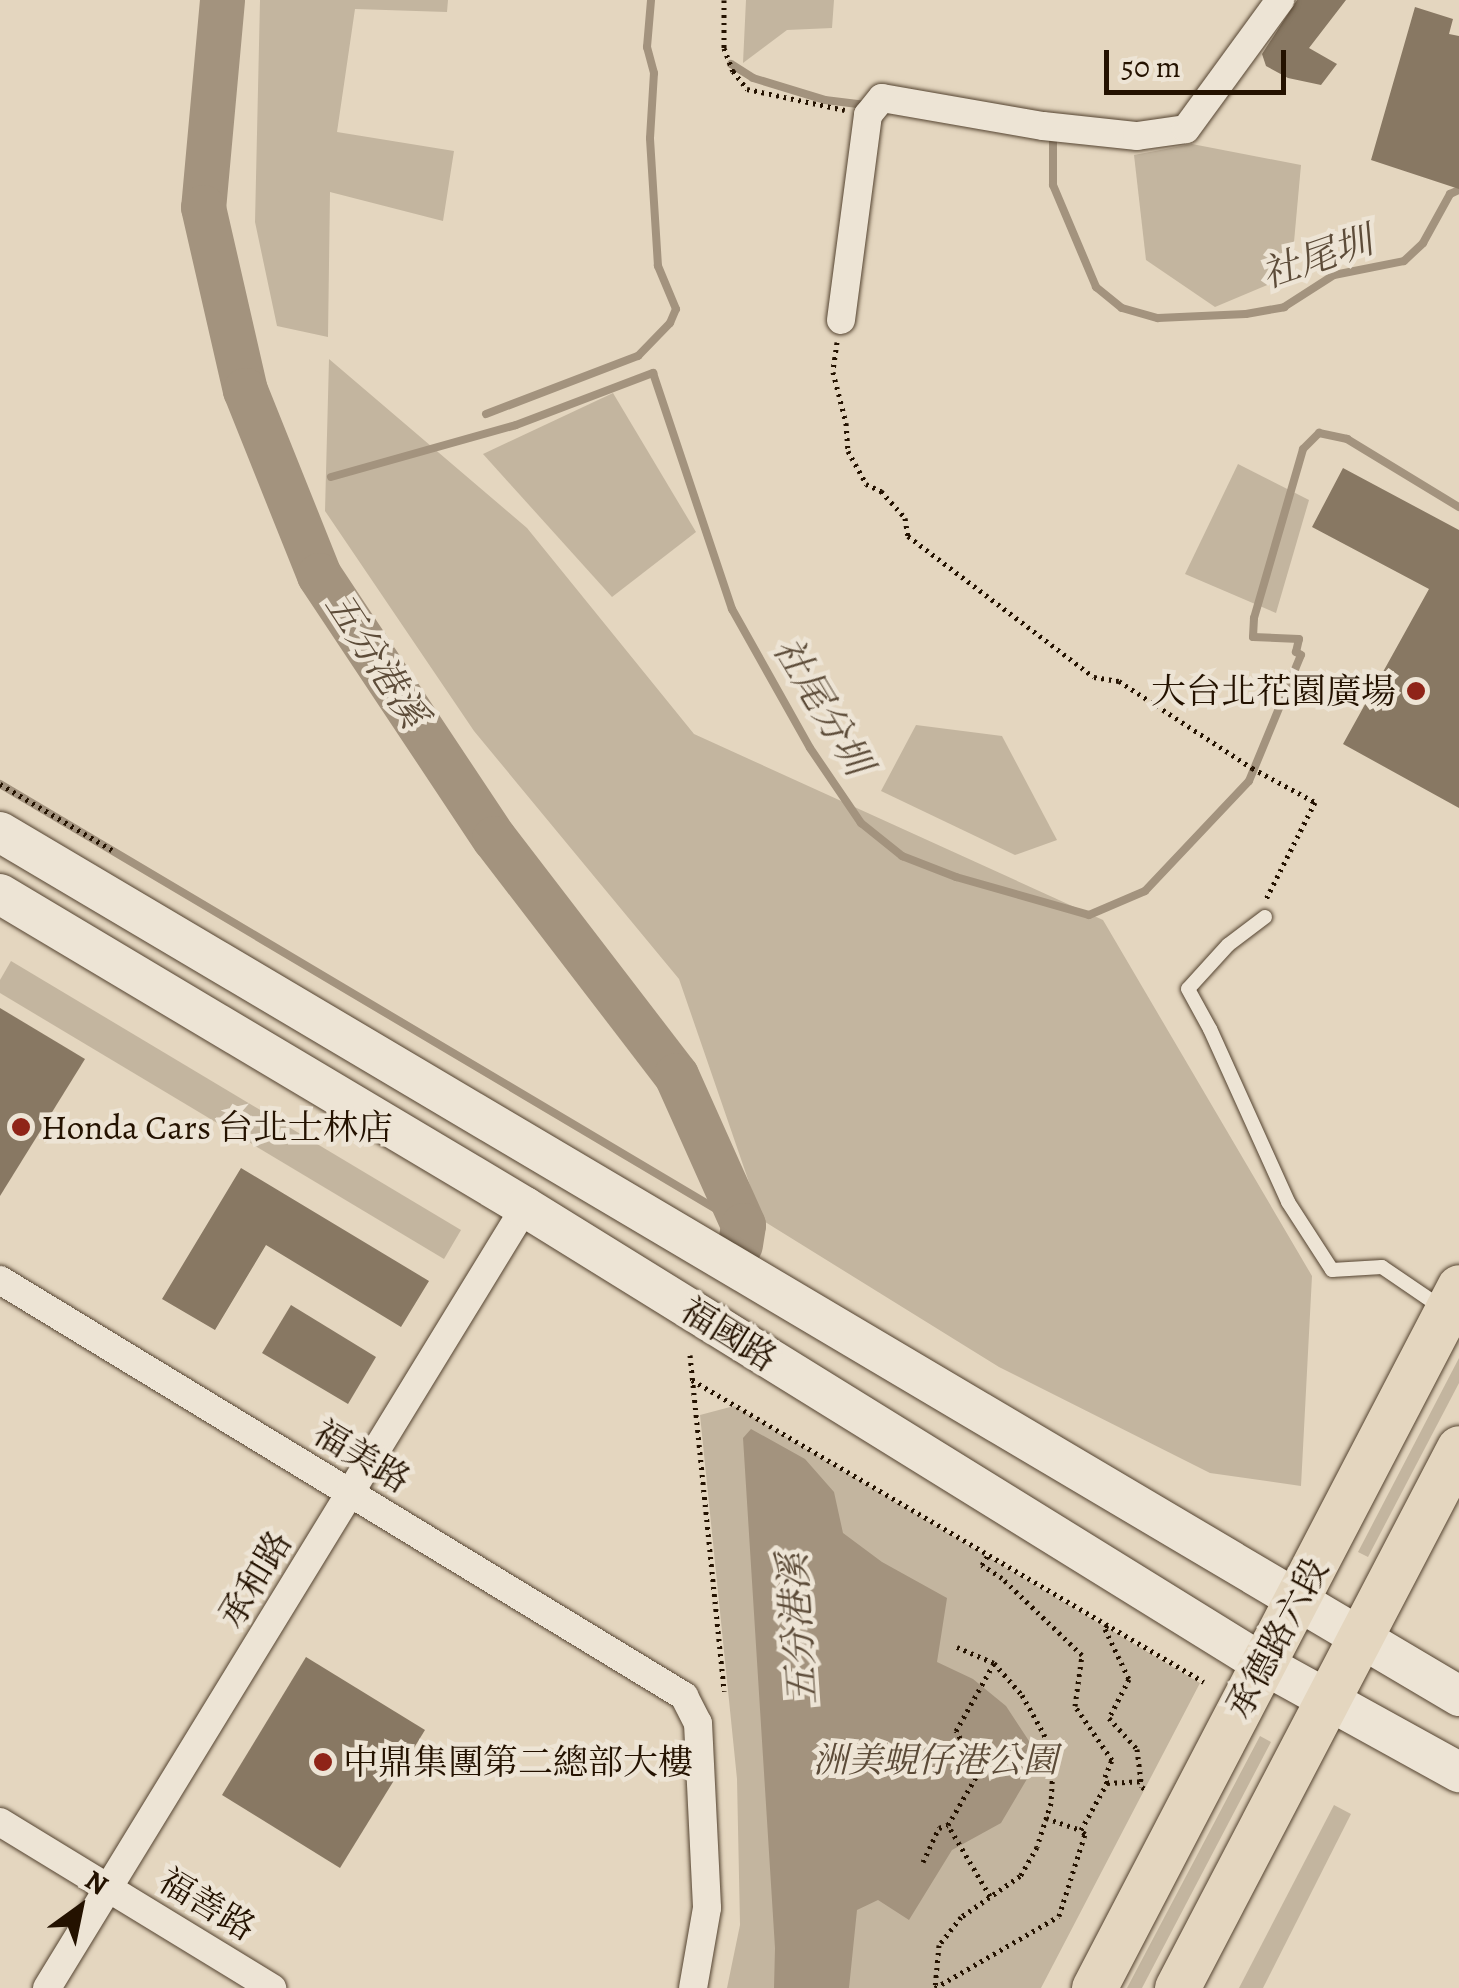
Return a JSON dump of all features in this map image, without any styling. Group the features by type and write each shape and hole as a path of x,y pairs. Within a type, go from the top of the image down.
{"main road":[{"name":"承德路六段","path":"1094,1988 1453,1299"},
{"name":"承德路六段","path":"1177,1988 1459,1448"}],"street":[{"path":"841,320 868,115 882,98 1043,126 1138,136 1186,129 1280,0"},
{"name":"福國路","path":"0,832 1459,1696"},
{"name":"福國路","path":"0,894 525,1208 1262,1664 1459,1772"},
{"name":"承和路","path":"47,1988 525,1208"},
{"name":"福美路","path":"0,1280 684,1696 698,1723 707,1908 693,1988"},
{"name":"福善路","path":"0,1822 272,1988"}],"lane":[{"path":"1265,917 1228,945 1188,988 1288,1202 1332,1270 1382,1267 1453,1299"}],"path":[{"path":"724,0 724,48 733,71 747,90 868,115"},
{"path":"841,320 832,372 848,451 866,484 881,491 906,518 908,536 1094,678 1119,681 1252,768 1315,802 1266,898 1265,917"},
{"path":"0,784 112,850"},
{"path":"690,1355 724,1691"},
{"path":"692,1380 1204,1682"},
{"path":"988,1555 982,1565 1002,1578 1082,1655 1076,1706 1112,1760 1104,1776 1107,1783"},
{"path":"1107,1625 1105,1629 1129,1679 1109,1718 1137,1749 1141,1781 1148,1791"},
{"path":"936,1988 939,1946 961,1917 1020,1876 1037,1847 1046,1818 1053,1766 1044,1734 1022,1695 994,1663 957,1647"},
{"path":"922,1862 939,1828 948,1825 980,1770 956,1731 994,1663"},
{"path":"1107,1783 1141,1781"},
{"path":"1081,1830 1107,1783"},
{"path":"936,1988 1059,1916 1084,1834 1046,1818"},
{"path":"948,1825 990,1896"}],"green space":[{"path":"260,0 448,0 447,12 355,9 337,132 454,151 443,221 330,192 328,337 277,326 255,222"},
{"path":"746,0 834,0 832,28 787,30 743,63"},
{"path":"1192,144 1301,165 1291,275 1215,307 1146,260 1134,155"},
{"path":"329,359 527,528 694,734 1103,920 1312,1276 1301,1486 1210,1473 999,1367 762,1220 679,979 474,731 325,511"},
{"path":"613,393 696,532 612,597 483,454"},
{"path":"1238,464 1309,500 1276,613 1185,574"},
{"path":"916,725 1002,736 1057,840 1015,855 881,791"},
{"path":"11,961 461,1230 444,1259 0,993 0,980"},
{"path":"1459,1358 1459,1383 1368,1557 1358,1552"},
{"name":"洲美蜆仔港公園","path":"734,1406 1200,1683 1041,1988 727,1988 740,1925 737,1779 700,1415"},
{"path":"1260,1736 1271,1742 1142,1988 1127,1988"},
{"path":"1334,1805 1351,1814 1263,1988 1239,1988"}],"water":[{"path":"751,1429 805,1459 834,1492 843,1533 882,1562 947,1598 937,1662 973,1679 1006,1706 1029,1741 1027,1779 1001,1823 952,1850 909,1920 878,1900 857,1910 849,1988 774,1988 775,1948 743,1438"}],"building":[{"path":"1297,0 1346,0 1309,48 1337,64 1321,85 1288,78 1266,66 1262,54"},
{"path":"1415,7 1453,19 1449,34 1459,36 1459,189 1371,160"},
{"path":"1343,468 1459,530 1459,808 1343,744 1429,589 1312,527"},
{"name":"Honda Cars 台北士林店","path":"0,1008 85,1059 0,1196"},
{"path":"241,1168 429,1281 401,1327 266,1245 215,1330 162,1299"},
{"path":"291,1305 376,1357 348,1404 262,1353"},
{"name":"中鼎集團第二總部大樓","path":"306,1657 425,1730 340,1868 222,1795"}],"waterway":[{"name":"五分港溪","path":"222,0 203,207 245,390 319,575 494,838 676,1075 743,1225 740,1245"},
{"path":"486,414 638,356 670,323 676,309 658,266 650,138 654,73 647,47 651,0"},
{"name":"社尾圳","path":"731,64 753,78 825,100 866,105"},
{"name":"社尾圳","path":"1047,135 1053,138 1053,185 1096,287 1122,308 1158,318 1246,314 1284,307 1334,275 1404,261 1423,243 1450,194 1459,190"},
{"name":"社尾分圳","path":"331,477 516,425 653,373 732,609 810,748 861,823 902,856 956,877 1089,915 1145,891 1249,781 1301,655 1296,652 1299,639 1253,637 1254,618 1303,449 1319,433 1347,439 1459,507"},
{"path":"0,784 743,1225"}],"place":[{"name":"大台北花園廣場","path":"1416,691"},
{"name":"Honda Cars 台北士林店","path":"21,1127"},
{"name":"中鼎集團第二總部大樓","path":"323,1762"}]}
